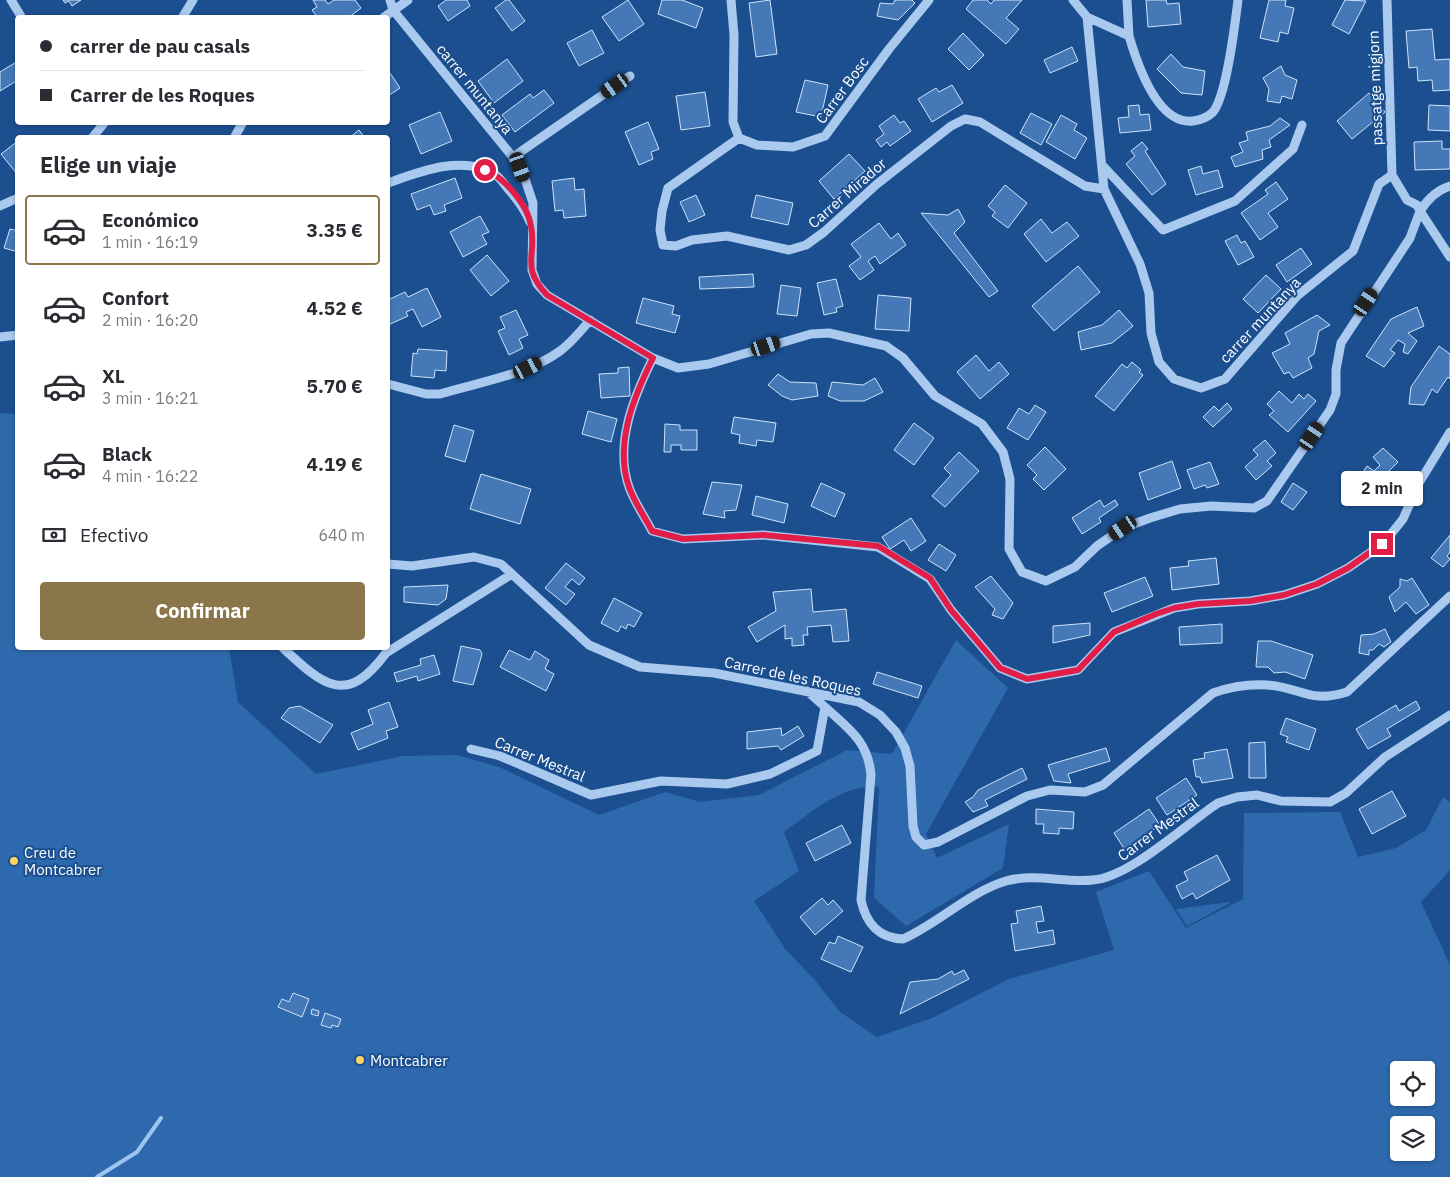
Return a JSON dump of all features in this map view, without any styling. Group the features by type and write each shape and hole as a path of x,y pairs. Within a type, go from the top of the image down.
{"street":[{"path":"11,0 20,15"},
{"path":"184,15 193,0"},
{"name":"carrer muntanya","path":"390,0 393,10 520,167 533,203 530,255 532,270 537,284 547,295 653,358 678,368 709,364 811,334 830,333 886,346 903,358 935,396 982,424 1003,452 1010,480 1009,549 1022,572 1046,581 1075,567 1097,546 1123,528 1150,518 1180,509 1211,506 1254,508 1268,501 1330,410 1336,394 1336,370 1341,343 1410,238 1420,211"},
{"path":"387,15 408,0"},
{"path":"731,0 734,35 733,122 739,138"},
{"name":"Carrer Bosc","path":"739,138 757,145 793,147 825,136 889,49 929,0"},
{"path":"1073,0 1087,17 1129,36"},
{"path":"1127,0 1129,36 1138,65 1155,97 1167,112 1184,122 1203,120 1214,111 1222,90 1234,33 1238,0"},
{"name":"passatge migjorn","path":"1386,0 1392,175"},
{"name":"carrer muntanya","path":"1087,17 1104,189 1140,264 1149,293 1152,333 1159,362 1174,379 1201,388 1225,379 1297,296 1353,251 1379,184 1392,175"},
{"path":"513,158 630,76"},
{"name":"Carrer Mirador","path":"739,138 668,188 662,211 660,230 663,245 676,246 692,240 727,236 789,250 806,245 824,232 877,184 951,126 964,119 980,122 1085,186 1104,189"},
{"path":"94,135 103,125"},
{"path":"1102,166 1162,230 1235,201 1293,149 1302,125"},
{"path":"390,182 418,172 459,165 476,165 495,174 525,209 531,226"},
{"path":"1392,175 1407,200 1417,205 1450,257"},
{"path":"1420,211 1427,201 1443,188 1450,186"},
{"path":"0,206 15,199"},
{"path":"390,385 426,394 440,394 528,368 559,352 576,337 590,320"},
{"path":"0,337 15,335"},
{"path":"653,358 636,393 622,454 629,487 652,531 683,539 763,535 878,546 930,578 951,610 1000,668 1027,679 1078,670 1114,632 1174,608 1198,604 1250,601 1284,595 1317,584 1348,568 1382,544 1403,519 1419,483 1450,432"},
{"name":"Carrer de les Roques","path":"390,564 412,566 474,557 501,564 589,645 640,667 714,673 859,702 880,715 896,732 906,748 910,766 916,837 924,845 938,842 1027,796 1050,790 1085,792 1103,785 1213,693 1231,687 1267,685 1310,696 1329,698 1347,692 1450,596"},
{"path":"285,650 308,671 337,687 349,686 375,668 386,654 512,574"},
{"name":"Carrer Mestral","path":"805,690 859,738 869,757 871,775 861,900 865,917 875,931 892,939 903,939 915,934 986,889 1005,881 1022,877 1093,880 1118,875 1203,813 1228,800 1257,795 1281,801 1330,802 1346,793 1385,757 1450,714"},
{"name":"Carrer Mestral","path":"472,749 500,756 591,795 661,780 727,784 770,774 817,750 824,707"}],"shaded area":[{"path":"0,413 15,414 15,650 229,650 238,702 316,774 403,756 457,755 499,767 599,815 665,792 700,802 759,795 847,750 892,754 956,640 1008,688 926,834 937,858 1009,824 1003,868 906,926 874,898 879,787 865,787 852,790 828,801 784,832 799,871 754,901 786,950 814,979 840,1012 877,1037 932,1018 1009,979 1114,950 1096,892 1149,871 1186,928 1243,899 1244,813 1340,812 1358,857 1396,848 1426,830 1443,797 1450,802 1450,870 1421,902 1450,965 1450,1177 0,1177"},
{"path":"1232,902 1187,926 1176,909"}],"building":[{"path":"63,0 81,0 72,6 69,1 65,3"},
{"path":"313,0 325,0 328,4 334,0 355,0 361,8 352,15 316,15 312,10 317,7"},
{"path":"446,0 467,0 470,6 448,21 438,6"},
{"path":"509,0 525,21 512,31 495,8"},
{"path":"628,0 644,24 619,41 602,17"},
{"path":"662,0 682,0 703,8 696,28 658,14"},
{"path":"770,0 777,54 756,57 749,3"},
{"path":"895,0 912,0 915,3 898,20 877,16 880,3 893,4"},
{"path":"973,0 987,0 991,4 994,0 1022,0 1006,18 1019,29 1006,44 966,9"},
{"path":"1146,0 1166,0 1167,4 1179,3 1181,24 1148,27"},
{"path":"1269,0 1286,0 1285,6 1294,8 1288,34 1280,32 1278,42 1260,38"},
{"path":"1345,0 1366,1 1349,34 1332,25"},
{"path":"1432,29 1435,60 1450,59 1450,90 1433,91 1432,80 1418,81 1417,67 1409,68 1406,31"},
{"path":"592,30 604,53 579,66 567,43"},
{"path":"963,33 984,55 969,70 948,49"},
{"path":"1072,47 1078,61 1050,73 1044,60"},
{"path":"1171,54 1183,67 1205,71 1202,95 1181,93 1157,69"},
{"path":"507,59 523,81 494,103 478,81"},
{"path":"15,63 15,82 0,91 0,72"},
{"path":"1281,66 1285,75 1297,80 1292,99 1282,96 1280,103 1267,101 1269,89 1263,78"},
{"path":"390,73 400,88 390,95"},
{"path":"805,80 828,85 821,117 796,112"},
{"path":"952,85 963,103 932,122 918,99 936,88 939,92"},
{"path":"544,90 554,103 515,132 502,115 530,94 533,98"},
{"path":"705,92 710,126 681,130 676,96"},
{"path":"1369,93 1385,112 1352,139 1337,121"},
{"path":"1139,105 1140,115 1149,114 1151,130 1120,133 1118,118 1129,117 1128,106"},
{"path":"1429,105 1450,106 1450,131 1428,130"},
{"path":"440,112 452,141 421,154 409,125"},
{"path":"1031,113 1052,124 1041,145 1020,133"},
{"path":"894,115 900,123 904,121 911,131 890,146 887,142 881,147 876,140 884,134 879,126"},
{"path":"1061,115 1077,124 1074,130 1087,138 1075,159 1046,142"},
{"path":"1280,118 1290,125 1269,140 1271,147 1262,150 1263,159 1235,167 1231,157 1243,152 1239,143 1248,140 1246,132 1270,126"},
{"path":"648,122 659,149 651,152 653,159 639,165 625,132"},
{"path":"359,130 363,135 353,135"},
{"path":"1442,141 1442,149 1450,149 1450,169 1415,170 1414,142"},
{"path":"1142,142 1148,149 1145,151 1166,184 1152,195 1126,164 1135,156 1131,151"},
{"path":"15,143 15,172 1,154"},
{"path":"849,154 865,171 834,199 819,181"},
{"path":"1201,166 1203,174 1218,170 1223,187 1196,195 1188,170"},
{"path":"455,178 462,198 444,205 446,211 434,215 430,205 417,210 411,194"},
{"path":"574,178 575,190 584,189 586,216 564,218 563,210 555,211 552,181"},
{"path":"1276,182 1288,199 1268,213 1278,227 1260,240 1241,213 1268,194 1265,190"},
{"path":"1005,185 1027,203 1008,228 992,216 995,212 988,206"},
{"path":"696,195 705,215 689,222 680,202"},
{"path":"756,195 793,203 788,225 751,217"},
{"path":"958,209 965,222 954,233 998,291 989,297 921,213 948,215"},
{"path":"480,216 489,232 482,235 487,244 463,257 450,232"},
{"path":"1041,219 1052,233 1067,222 1079,236 1046,262 1024,234"},
{"path":"879,223 891,239 898,233 906,245 880,264 875,256 868,261 874,270 860,280 849,266 861,257 851,244"},
{"path":"10,229 15,230 15,251 4,248"},
{"path":"1237,235 1241,243 1245,241 1254,257 1238,265 1225,241"},
{"path":"1301,248 1312,264 1287,282 1276,265"},
{"path":"487,255 509,281 491,296 470,270"},
{"path":"1078,266 1100,292 1054,331 1032,306"},
{"path":"753,274 754,287 700,289 699,277"},
{"path":"1266,275 1281,289 1258,313 1243,299"},
{"path":"836,279 843,306 836,308 837,312 824,315 817,283"},
{"path":"781,285 801,288 797,316 777,314"},
{"path":"427,288 441,317 422,327 413,309 406,312 408,316 390,324 390,299 405,292 408,297"},
{"path":"878,295 911,298 909,331 875,329"},
{"path":"643,298 674,306 672,314 680,316 675,333 636,323"},
{"path":"1417,307 1424,326 1408,333 1417,341 1408,354 1403,352 1405,344 1398,340 1390,350 1395,353 1384,367 1366,356 1391,319"},
{"path":"516,310 528,335 519,339 523,348 509,355 498,331 505,328 500,317"},
{"path":"1119,310 1133,326 1112,343 1081,350 1078,332 1102,325"},
{"path":"1317,315 1330,325 1319,331 1314,354 1308,358 1312,368 1293,378 1289,372 1284,374 1272,353 1290,344 1285,333"},
{"path":"1439,346 1450,354 1450,379 1448,377 1437,393 1432,389 1424,405 1409,404 1411,387"},
{"path":"418,349 447,351 446,371 435,370 434,378 411,376 413,353 417,354"},
{"path":"976,355 989,371 999,362 1009,374 980,399 957,372"},
{"path":"1132,362 1141,370 1139,372 1143,375 1114,411 1095,396 1122,364 1127,368"},
{"path":"629,367 630,396 601,398 599,374 618,373 618,368"},
{"path":"778,374 790,382 816,383 818,396 792,400 782,396 768,385"},
{"path":"875,378 883,392 864,401 840,401 828,396 832,382 863,385"},
{"path":"1279,391 1292,403 1299,394 1304,399 1308,394 1316,401 1288,432 1269,415 1274,411 1267,404"},
{"path":"1227,403 1232,409 1213,427 1203,417 1214,406 1219,411"},
{"path":"1035,405 1046,412 1028,440 1007,428 1019,408 1029,414"},
{"path":"588,411 617,419 611,442 582,434"},
{"path":"734,417 776,423 773,442 757,440 756,446 739,443 740,435 731,433"},
{"path":"914,423 934,438 914,465 894,450"},
{"path":"665,424 680,425 680,430 697,430 697,450 681,450 681,445 671,445 671,452 664,452"},
{"path":"454,425 474,431 465,462 445,456"},
{"path":"1265,440 1276,453 1267,461 1272,466 1256,480 1245,467 1258,455 1253,450"},
{"path":"1045,447 1066,469 1044,490 1033,479 1037,475 1027,465"},
{"path":"1383,448 1398,462 1383,477 1377,488 1359,478 1367,466 1374,471 1380,465 1373,457"},
{"path":"959,452 979,471 945,507 932,496 951,475 944,468"},
{"path":"1172,461 1181,488 1148,500 1139,473"},
{"path":"1210,462 1219,484 1207,488 1205,485 1194,489 1187,470"},
{"path":"481,474 531,489 520,524 470,509"},
{"path":"712,482 742,485 736,510 724,511 725,518 703,514"},
{"path":"821,483 845,494 835,517 811,506"},
{"path":"1293,483 1307,492 1293,510 1281,502"},
{"path":"756,496 788,504 784,523 752,515"},
{"path":"1100,500 1104,507 1115,500 1118,505 1099,518 1101,522 1082,534 1072,518"},
{"path":"911,518 926,541 911,551 904,540 890,549 882,537"},
{"path":"1450,535 1450,552 1447,556 1450,559 1443,567 1431,558"},
{"path":"939,544 956,555 946,571 928,560"},
{"path":"1216,558 1219,584 1172,590 1170,568 1189,566 1188,561"},
{"path":"566,563 585,578 579,585 572,579 565,587 575,594 566,605 545,588"},
{"path":"991,576 1013,603 1003,619 992,615 995,609 975,587"},
{"path":"1145,577 1153,596 1112,612 1104,593"},
{"path":"1412,578 1429,605 1416,614 1406,602 1395,612 1389,597 1400,587 1400,579 1407,581"},
{"path":"448,585 446,599 438,605 404,602 404,587"},
{"path":"811,589 813,612 846,609 849,641 833,642 831,625 807,627 808,635 803,635 804,645 792,646 792,638 785,639 785,625 757,642 748,627 776,611 773,592"},
{"path":"614,598 642,613 634,627 628,624 626,629 621,626 618,632 601,623"},
{"path":"1090,623 1090,635 1053,643 1053,626"},
{"path":"1222,624 1222,643 1180,645 1179,627"},
{"path":"1385,629 1391,642 1384,647 1379,644 1373,650 1369,650 1369,655 1359,653 1361,635 1374,634"},
{"path":"1258,641 1271,641 1313,655 1305,679 1285,672 1274,673 1268,667 1256,667"},
{"path":"461,646 480,650 482,654 473,685 453,681"},
{"path":"509,650 530,660 535,651 549,660 545,669 554,674 546,691 500,667"},
{"path":"434,655 440,674 418,681 417,676 397,682 394,673 421,665 420,659"},
{"path":"877,672 922,686 918,698 873,684"},
{"path":"1416,701 1420,709 1387,729 1391,736 1368,749 1356,729 1396,705 1399,711"},
{"path":"389,702 398,727 386,731 388,738 358,750 351,733 373,724 368,710"},
{"path":"300,706 333,725 320,743 281,718 289,708"},
{"path":"1286,718 1316,729 1309,750 1286,742 1288,737 1280,734"},
{"path":"798,726 804,736 781,750 778,746 747,749 747,732 781,728 782,736"},
{"path":"1265,742 1266,778 1249,778 1249,743"},
{"path":"1106,748 1110,761 1068,774 1071,783 1054,781 1048,765"},
{"path":"1227,749 1233,778 1202,783 1200,777 1196,777 1193,760 1205,758 1204,753"},
{"path":"1022,768 1027,779 985,800 988,806 973,812 965,802 973,797 978,790"},
{"path":"1186,778 1197,795 1167,815 1156,798"},
{"path":"1392,791 1406,816 1372,834 1359,809"},
{"path":"1036,809 1074,812 1073,829 1059,828 1059,834 1043,833 1044,824 1036,824"},
{"path":"1149,809 1160,825 1125,850 1114,833"},
{"path":"842,825 851,843 815,861 806,843"},
{"path":"1217,855 1230,880 1196,899 1193,893 1182,899 1176,886 1188,880 1184,872"},
{"path":"822,898 828,905 833,900 843,911 815,935 800,917"},
{"path":"1041,906 1044,921 1036,922 1038,933 1053,930 1055,944 1015,951 1011,924 1018,923 1016,911"},
{"path":"838,936 863,947 851,972 821,959 829,942 835,944"},
{"path":"964,970 969,979 900,1014 910,982 938,979 952,971 954,975"},
{"path":"293,993 309,999 302,1017 278,1007 282,999 289,1002"},
{"path":"312,1009 319,1011 318,1016 311,1014"},
{"path":"325,1013 341,1019 338,1027 332,1025 331,1028 321,1025"}],"waterway":[{"path":"97,1177 137,1152 161,1118"}],"place":[{"name":"Creu de Montcabrer","path":"14,861"},
{"name":"Montcabrer","path":"360,1060"}],"route":[{"path":"485,170 495,174 525,209 531,226 530,255 532,270 537,284 547,295 653,358 636,393 622,454 629,487 652,531 683,539 763,535 878,546 930,578 951,610 1000,668 1027,679 1078,670 1114,632 1156,614 1174,608 1198,604 1250,601 1284,595 1317,584 1348,568 1382,544"}]}
